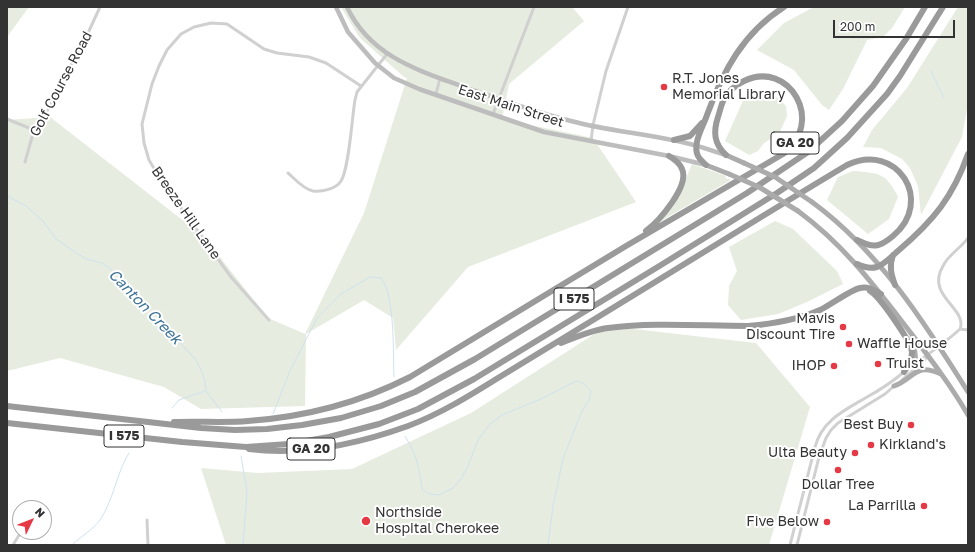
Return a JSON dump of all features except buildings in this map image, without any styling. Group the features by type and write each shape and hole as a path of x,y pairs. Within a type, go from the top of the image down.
{"highway":[{"path":"706,165 698,157 696,145 718,85 733,58 756,30 784,7"},
{"name":"I 575","path":"7,406 141,422 207,428 235,430 267,429 341,418 374,408 415,392 443,378 747,193 808,152 842,120 873,86 925,7"},
{"name":"I 575","path":"7,423 211,445 246,447 289,444 329,437 397,418 418,409 467,382 777,193 814,168 847,138 887,94 943,7"},
{"name":"GA 20","path":"141,422 231,422 269,419 319,411 360,399 410,377 626,246 783,154 792,147 800,133 803,116 800,103 793,92 777,80 764,77 750,78 740,82 733,88 724,99 714,131 718,146 726,155"},
{"path":"674,140 690,136 706,117"},
{"path":"856,264 869,268 880,266 926,226 939,211 956,183 968,154"},
{"path":"626,246 655,223 666,210 679,190 684,172 681,166 669,156"},
{"path":"538,354 847,165 862,159 883,161 899,171 909,187 911,201 909,216 896,233 880,245 871,246 857,240"},
{"path":"894,254 890,271 895,285"},
{"name":"GA 20","path":"211,445 258,451 289,451 333,446 373,437 409,426 436,414 454,405 538,354 577,336 606,328 643,326 763,325 818,311 862,287 881,294"},
{"path":"837,301 842,300 860,290 868,290 872,292 908,340 912,356 904,372"}],"main road":[{"name":"East Main Street","path":"336,7 348,32 368,57 394,78 419,89 544,132 669,156 706,165 759,187 798,211 828,235 856,264 928,355 968,415"},
{"name":"East Main Street","path":"348,7 357,24 368,38 386,54 411,67 499,99 564,120 674,140 696,145 726,155 775,177 812,202 857,240"},
{"name":"GA 20","path":"857,240 895,285 939,346 968,392"},
{"path":"912,335 916,358 915,364"},
{"path":"894,386 901,383 918,370 926,369 942,375"}],"street":[{"name":"Golf Course Road","path":"25,162 34,130 49,108 74,57 86,40 100,7"},
{"path":"493,114 534,7"},
{"path":"591,141 606,71 628,7"},
{"name":"Breeze Hill Lane","path":"269,320 231,277 161,180 149,160 144,143 142,124 152,84 159,66 167,50 181,34 194,27 210,23 227,24 264,49 276,53 309,57 326,63 361,86"},
{"path":"288,173 303,186 312,190 322,191 331,189 341,182 347,160 357,92 386,54"},
{"path":"436,94 440,78"},
{"path":"7,119 34,130"},
{"path":"790,545 816,443 823,429 835,417 884,387 928,355 960,329 961,321 938,287 938,278 943,264 968,238"},
{"path":"960,329 968,330"},
{"path":"797,545 821,449 831,430 838,423 885,394 924,361 928,355"},
{"path":"147,520 148,545"}],"shaded area":[{"path":"7,7 29,7 7,37"},
{"path":"341,7 572,7 584,21 509,84 502,119 593,138 636,202 468,267 396,350 393,318 364,300 306,334 305,406 201,409 164,387 60,358 7,371 7,120 50,117 203,236 268,318 305,334 364,213 407,78 360,38"},
{"path":"814,7 905,7 892,28 883,37 867,40 843,89 829,110 822,105 794,70 757,50 784,23"},
{"path":"958,7 968,7 968,104 962,137 921,215 918,186 910,168 902,159 881,148 863,147 872,130 907,88"},
{"path":"765,92 775,96 786,106 787,116 779,134 764,143 758,151 749,155 725,141 746,94"},
{"path":"692,164 726,176 725,178 731,180 661,221 678,198"},
{"path":"853,171 869,172 880,175 885,178 894,189 898,197 889,219 868,234 827,200 838,177"},
{"path":"775,221 793,229 837,271 843,284 807,302 778,314 741,320 728,305 729,286 737,271 729,247"},
{"path":"607,326 756,343 810,407 769,545 226,545 201,468 258,473 352,469 471,413"}],"waterway":[{"path":"931,71 944,98"},
{"name":"Canton Creek","path":"7,196 26,206 43,221 56,239 86,259 102,263 116,273 196,360 205,381 206,391 222,412"},
{"name":"Canton Creek","path":"273,414 290,371 317,318 341,294 370,277 381,278 386,286 389,297 392,325 394,377"},
{"name":"Canton Creek","path":"405,436 417,461 422,489 429,494 439,495 453,488 461,479 468,466 478,440 490,424 502,415 541,399 576,381 583,383 591,391 589,400 581,413 563,459 553,506 548,545"},
{"path":"172,408 179,400 205,391"},
{"path":"72,545 94,527 105,512 121,469 129,453"},
{"path":"241,456 247,492 243,545"}],"place":[{"name":"R.T. Jones Memorial Library","path":"664,87"},
{"name":"Mavis Discount Tire","path":"843,327"},
{"name":"Waffle House","path":"849,344"},
{"name":"Truist","path":"878,364"},
{"name":"IHOP","path":"834,366"},
{"name":"Best Buy","path":"911,425"},
{"name":"Kirkland's","path":"871,445"},
{"name":"Ulta Beauty","path":"855,453"},
{"name":"Dollar Tree","path":"838,470"},
{"name":"La Parrilla","path":"924,506"},
{"name":"Northside Hospital Cherokee","path":"366,521"},
{"name":"Five Below","path":"827,522"}]}
